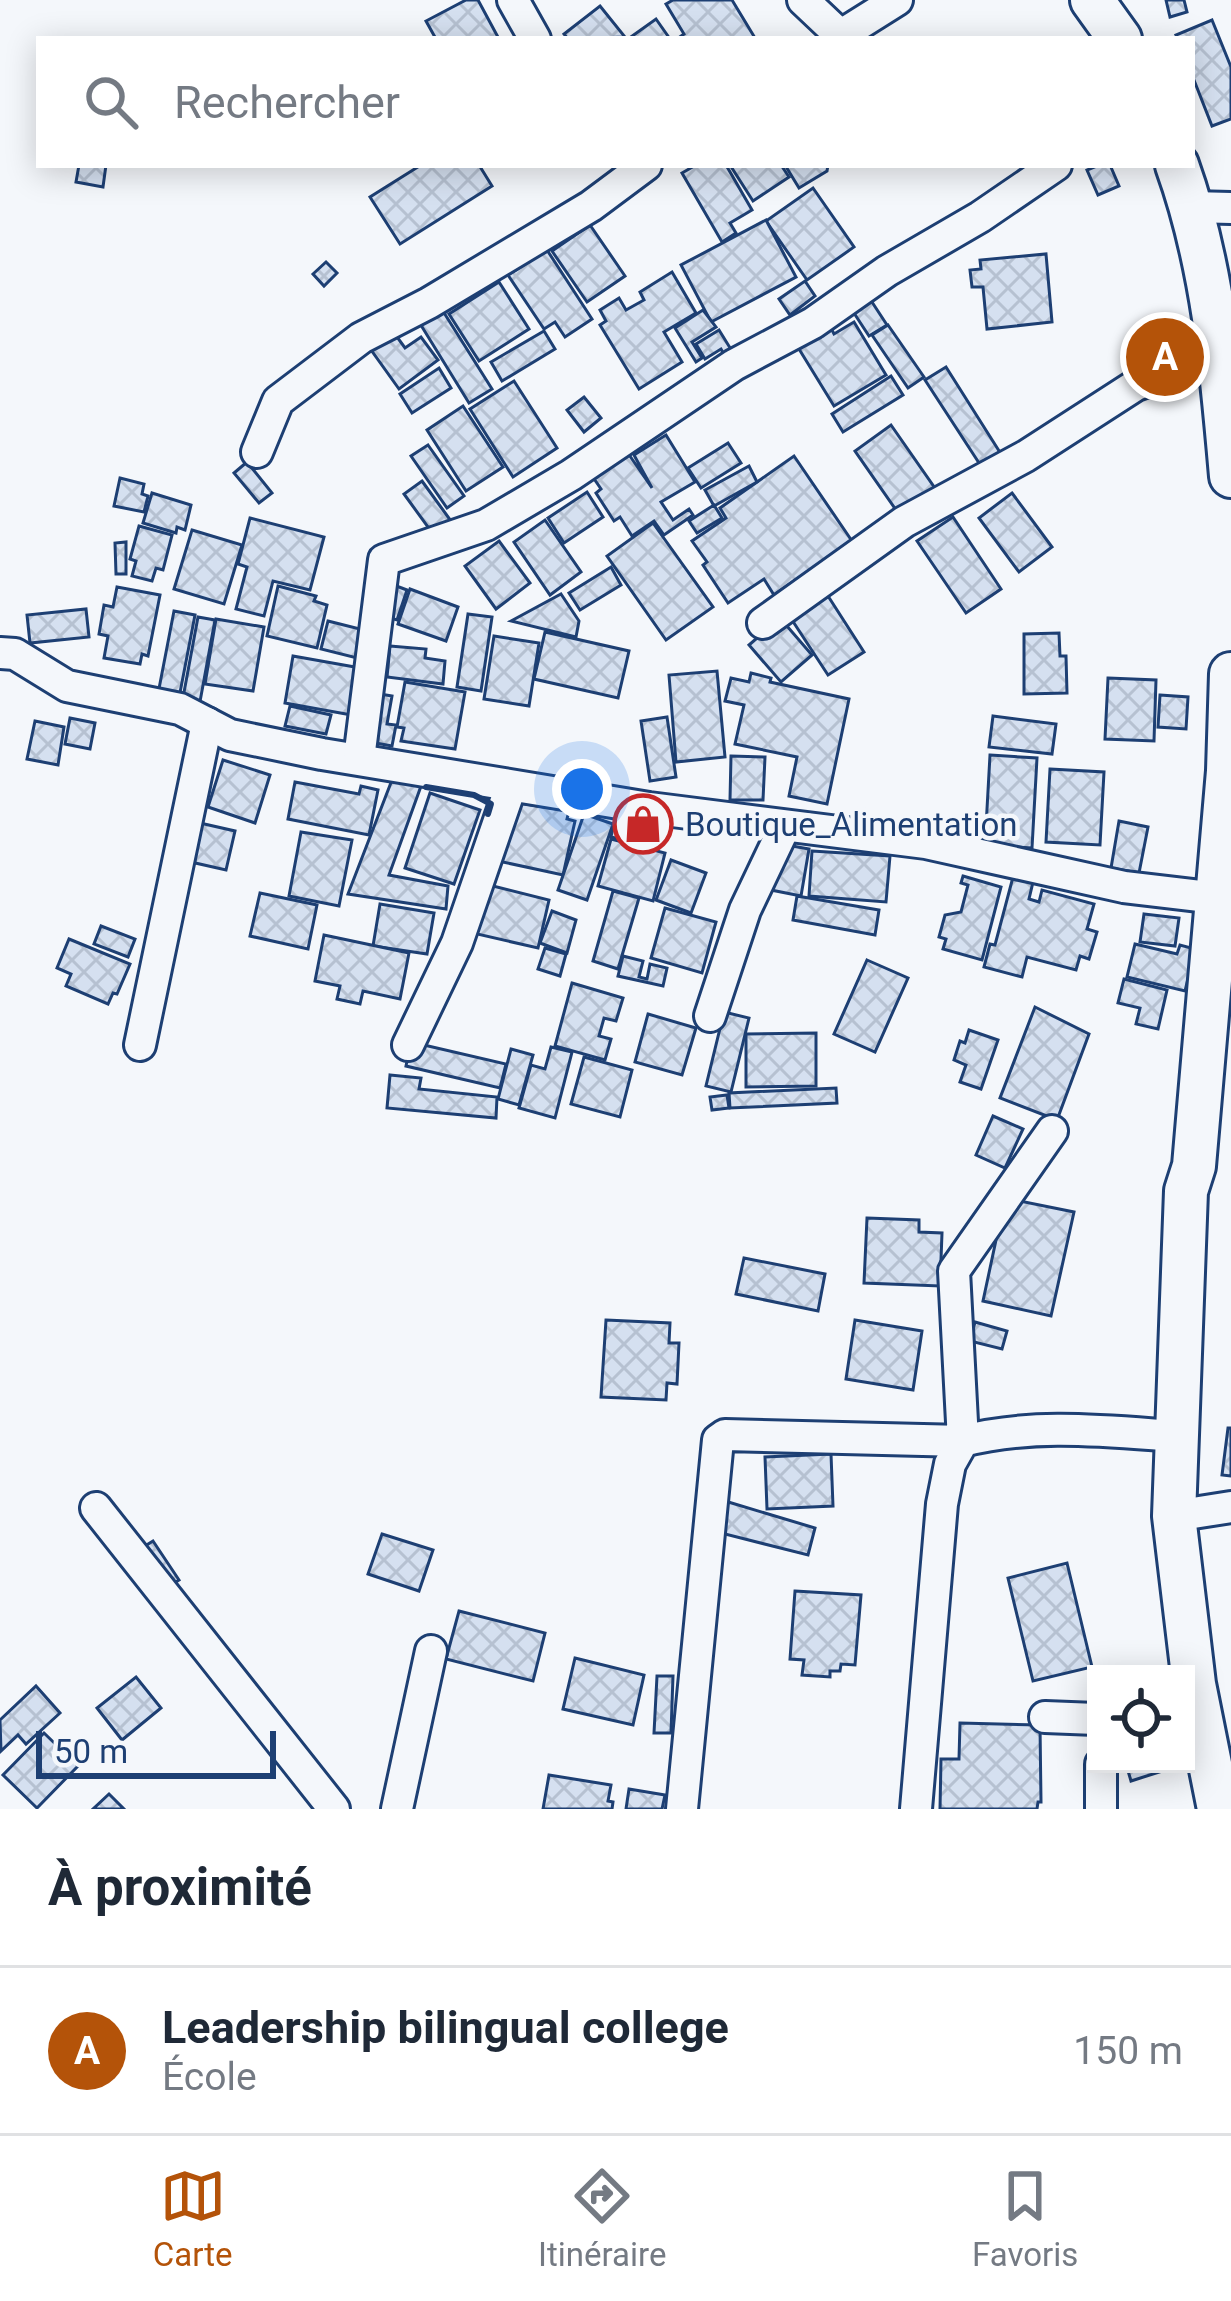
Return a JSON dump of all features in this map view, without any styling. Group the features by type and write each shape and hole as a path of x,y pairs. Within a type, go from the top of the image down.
{"street":[{"path":"512,0 534,36"},
{"path":"803,0 837,36"},
{"path":"840,36 897,0"},
{"path":"1092,0 1118,36"},
{"path":"257,452 278,401 361,338 591,206 636,168"},
{"path":"359,759 384,560 486,525 571,475 734,365 813,323 1052,168"},
{"path":"1179,168 1211,207 1231,476"},
{"path":"763,623 904,522 1026,456 1136,385 1221,354"},
{"path":"0,653 15,654 67,686 180,710 230,735 511,786 926,843 1124,887 1217,898"},
{"path":"1188,1665 1174,1516 1186,1191 1194,1166 1228,794 1231,674"},
{"path":"140,1045 207,724"},
{"path":"408,1045 457,943 511,786"},
{"path":"710,1016 745,910 785,826"},
{"path":"916,1809 942,1504 950,1464 963,1441 954,1270 1052,1131"},
{"path":"682,1809 720,1437 963,1441 1003,1431 1068,1429 1176,1436"},
{"path":"96,1508 334,1809"},
{"path":"1174,1516 1231,1508"},
{"path":"397,1809 430,1651"},
{"path":"1195,1698 1220,1756 1219,1809"},
{"path":"1045,1717 1087,1719"},
{"path":"1101,1773 1101,1809"}],"building":[{"path":"466,0 478,0 497,36 434,36 426,21"},
{"path":"732,0 754,36 681,36 666,4"},
{"path":"1166,0 1184,0 1187,12 1170,17"},
{"path":"600,6 624,36 566,36"},
{"path":"656,19 668,36 632,36"},
{"path":"1212,20 1231,67 1231,119 1212,126 1195,83 1195,36 1176,35"},
{"path":"78,168 106,168 103,187 76,182"},
{"path":"416,168 481,168 492,186 400,244 370,197"},
{"path":"691,168 728,168 752,210 730,223 736,233 722,242 682,173"},
{"path":"732,168 783,168 789,177 753,201"},
{"path":"787,168 828,168 827,171 799,188"},
{"path":"1111,168 1119,186 1098,195 1087,170"},
{"path":"813,188 854,247 807,280 766,221"},
{"path":"766,220 796,277 711,322 681,265"},
{"path":"590,225 625,276 587,302 552,251"},
{"path":"547,250 592,319 565,337 555,322 544,329 508,275"},
{"path":"1046,254 1052,322 987,329 983,287 972,287 970,270 981,269 980,260"},
{"path":"326,262 337,273 324,286 313,274"},
{"path":"672,272 696,313 664,332 682,362 639,389 600,325 606,321 600,310 619,298 626,310 644,300 640,292"},
{"path":"805,281 815,296 790,315 779,299"},
{"path":"499,282 529,329 479,361 449,314"},
{"path":"870,299 887,325 869,336 852,310"},
{"path":"441,308 492,389 469,403 419,322"},
{"path":"703,310 716,327 692,342 702,358 696,362 675,328"},
{"path":"854,322 886,375 834,406 799,349 831,328 834,334"},
{"path":"888,325 924,377 908,388 872,335"},
{"path":"1165,329 1169,341 1152,348 1148,335"},
{"path":"392,330 405,348 421,337 438,360 399,389 369,347"},
{"path":"719,330 732,351 725,356 721,349 705,359 696,344"},
{"path":"544,331 555,349 502,381 491,362"},
{"path":"946,367 1001,454 981,466 925,380"},
{"path":"439,368 451,388 412,413 400,394"},
{"path":"891,376 903,395 843,432 832,414"},
{"path":"514,381 557,448 513,477 470,409"},
{"path":"584,397 601,418 584,432 567,410"},
{"path":"463,406 503,467 466,491 427,430"},
{"path":"891,425 939,494 903,520 855,451"},
{"path":"666,435 695,482 661,502 673,520 689,509 693,515 664,535 654,521 632,536 620,517 614,521 588,470 623,446 652,488 634,455"},
{"path":"728,443 741,463 701,488 688,468"},
{"path":"428,445 464,496 447,508 411,456"},
{"path":"794,456 852,541 774,595 764,579 728,603 692,541 726,518 720,508"},
{"path":"247,462 272,493 259,503 234,473"},
{"path":"749,466 757,482 714,506 705,490"},
{"path":"120,478 144,484 142,494 148,496 144,512 114,506"},
{"path":"422,481 451,521 433,534 404,494"},
{"path":"587,492 603,517 564,543 548,518"},
{"path":"152,493 191,505 185,530 177,527 176,533 143,523"},
{"path":"1012,493 1052,547 1019,572 979,518"},
{"path":"714,505 722,518 697,533 689,521"},
{"path":"953,517 1001,589 966,613 917,541"},
{"path":"250,518 324,537 310,590 273,581 264,616 236,609 247,567 238,564"},
{"path":"545,520 581,572 550,595 514,542"},
{"path":"653,523 713,607 666,640 607,556"},
{"path":"139,526 172,535 163,570 156,568 152,581 132,576 136,561 130,559"},
{"path":"192,530 242,545 224,604 174,589"},
{"path":"499,541 530,583 496,609 465,566"},
{"path":"126,542 126,574 116,574 115,543"},
{"path":"611,567 621,585 580,610 569,593"},
{"path":"391,584 407,590 397,620 380,615"},
{"path":"278,586 316,596 314,601 327,605 317,648 267,636"},
{"path":"117,587 160,595 148,656 142,654 140,664 104,658 108,636 99,634 104,605 113,607"},
{"path":"410,589 458,607 446,641 398,624"},
{"path":"561,594 579,621 576,637 511,621"},
{"path":"828,596 864,652 828,675 792,620"},
{"path":"86,609 89,637 30,643 27,615"},
{"path":"174,611 195,615 178,703 157,699"},
{"path":"468,614 492,617 481,691 457,687"},
{"path":"198,617 215,620 199,707 182,703"},
{"path":"780,618 812,655 781,682 749,645"},
{"path":"216,619 264,627 253,691 205,684"},
{"path":"328,621 372,632 365,660 321,649"},
{"path":"545,632 629,651 618,698 534,679"},
{"path":"1059,633 1060,656 1066,656 1067,693 1024,694 1024,634"},
{"path":"494,636 539,643 529,706 484,699"},
{"path":"390,646 426,649 425,658 445,661 443,684 387,677"},
{"path":"293,656 366,669 357,716 285,703"},
{"path":"717,671 725,757 676,762 669,675"},
{"path":"751,673 771,678 770,682 849,699 827,804 789,796 797,757 735,744 744,705 725,701 731,678 749,682"},
{"path":"1108,678 1156,680 1154,741 1105,739"},
{"path":"405,682 465,692 455,749 401,741 404,728 397,727"},
{"path":"374,693 392,696 387,724 396,725 392,746 365,741"},
{"path":"1160,695 1188,697 1186,729 1158,727"},
{"path":"290,706 331,715 326,734 285,726"},
{"path":"993,716 1056,724 1052,754 989,747"},
{"path":"667,717 676,777 650,781 641,721"},
{"path":"70,718 95,723 90,749 65,744"},
{"path":"35,721 64,727 58,765 27,759"},
{"path":"990,755 1037,758 1032,848 985,845"},
{"path":"731,756 765,757 763,800 730,800"},
{"path":"223,760 270,775 255,823 208,807"},
{"path":"1050,769 1104,772 1100,845 1046,842"},
{"path":"392,780 421,786 389,875 448,886 446,909 348,894"},
{"path":"295,782 359,794 361,786 378,790 369,835 288,819"},
{"path":"430,793 480,810 454,884 405,868"},
{"path":"519,803 569,811 567,819 575,821 563,875 498,861 505,831 512,832"},
{"path":"589,813 652,815 646,845 611,837 615,818"},
{"path":"584,814 613,824 587,900 558,890"},
{"path":"1119,821 1148,827 1139,873 1111,868"},
{"path":"200,823 235,831 226,870 191,862"},
{"path":"301,832 352,840 339,906 289,896"},
{"path":"611,839 665,853 653,901 598,886"},
{"path":"781,844 809,849 801,896 766,889"},
{"path":"812,851 890,856 886,902 809,896"},
{"path":"671,860 706,873 691,913 656,900"},
{"path":"963,876 1001,887 982,960 943,949 946,939 939,937 945,915 961,912 968,885 961,883"},
{"path":"1013,877 1033,882 1029,899 1039,902 1042,890 1094,904 1087,929 1097,932 1089,959 1080,956 1076,970 1027,957 1022,977 984,967 990,944 995,945"},
{"path":"489,885 549,900 538,948 477,934"},
{"path":"613,891 639,898 618,969 593,961"},
{"path":"260,893 317,905 308,949 250,936"},
{"path":"797,896 879,910 875,935 793,920"},
{"path":"380,904 434,913 427,954 373,946"},
{"path":"665,908 716,922 702,973 651,958"},
{"path":"552,911 576,920 567,953 540,943"},
{"path":"1144,914 1179,918 1175,946 1140,942"},
{"path":"101,926 135,939 128,957 94,944"},
{"path":"324,935 409,953 400,999 363,991 360,1004 337,999 340,986 315,981"},
{"path":"69,939 130,964 108,1004 66,986 71,974 57,968"},
{"path":"1135,944 1177,954 1180,945 1195,949 1185,991 1127,977"},
{"path":"545,948 566,954 560,976 538,969"},
{"path":"623,956 643,961 639,977 647,979 650,964 667,968 663,986 618,976"},
{"path":"867,960 908,978 875,1052 834,1034"},
{"path":"1124,979 1167,990 1158,1029 1136,1024 1140,1008 1118,1003"},
{"path":"572,983 623,998 616,1021 604,1018 599,1036 611,1039 605,1060 555,1046"},
{"path":"1035,1007 1089,1034 1057,1120 1000,1098"},
{"path":"724,1012 749,1018 731,1092 706,1086"},
{"path":"648,1014 696,1028 682,1075 635,1062"},
{"path":"969,1030 998,1040 981,1089 960,1082 966,1065 954,1060"},
{"path":"816,1033 816,1086 746,1087 746,1034"},
{"path":"411,1042 506,1064 500,1088 406,1066"},
{"path":"551,1047 572,1052 555,1118 519,1108 531,1065 545,1069"},
{"path":"511,1049 533,1055 519,1105 498,1099"},
{"path":"584,1057 632,1070 620,1117 571,1104"},
{"path":"390,1075 421,1078 419,1089 497,1097 496,1118 387,1108"},
{"path":"836,1088 837,1103 730,1108 729,1093"},
{"path":"727,1095 729,1108 712,1110 710,1097"},
{"path":"993,1116 1023,1129 1005,1168 976,1155"},
{"path":"1005,1198 1074,1212 1051,1316 983,1301"},
{"path":"867,1218 919,1220 919,1232 942,1233 940,1286 864,1283"},
{"path":"744,1258 825,1274 818,1311 736,1294"},
{"path":"606,1320 670,1323 669,1343 679,1343 677,1384 667,1383 666,1400 601,1397"},
{"path":"855,1320 922,1331 913,1390 846,1379"},
{"path":"975,1322 1007,1331 1002,1349 970,1341"},
{"path":"1231,1428 1231,1476 1222,1475"},
{"path":"831,1454 833,1506 767,1509 765,1457"},
{"path":"725,1501 815,1528 808,1555 717,1532"},
{"path":"382,1534 433,1550 419,1591 368,1574"},
{"path":"153,1541 179,1580 171,1585 145,1546"},
{"path":"1067,1563 1092,1665 1033,1681 1008,1578"},
{"path":"795,1591 861,1595 855,1665 841,1664 840,1671 830,1671 830,1677 802,1675 804,1660 790,1659"},
{"path":"459,1611 545,1633 533,1681 446,1659"},
{"path":"575,1658 644,1675 633,1725 563,1709"},
{"path":"657,1676 673,1676 671,1733 654,1733"},
{"path":"136,1677 161,1708 122,1740 97,1708"},
{"path":"36,1686 60,1713 26,1744 18,1735 1,1751 0,1720"},
{"path":"960,1723 1040,1725 1041,1802 1037,1809 940,1809 941,1759 959,1759"},
{"path":"44,1733 78,1766 37,1808 3,1775"},
{"path":"1129,1773 1156,1773 1131,1781"},
{"path":"549,1775 611,1785 608,1801 613,1802 612,1809 543,1809"},
{"path":"629,1789 665,1795 662,1809 626,1809"},
{"path":"109,1794 124,1809 93,1809"}],"wall":[{"path":"426,787 474,795 491,804 488,814"}],"place":[{"name":"Leadership bilingual college","path":"1165,357"},
{"name":"Boutique_Alimentation","path":"643,824"}]}
